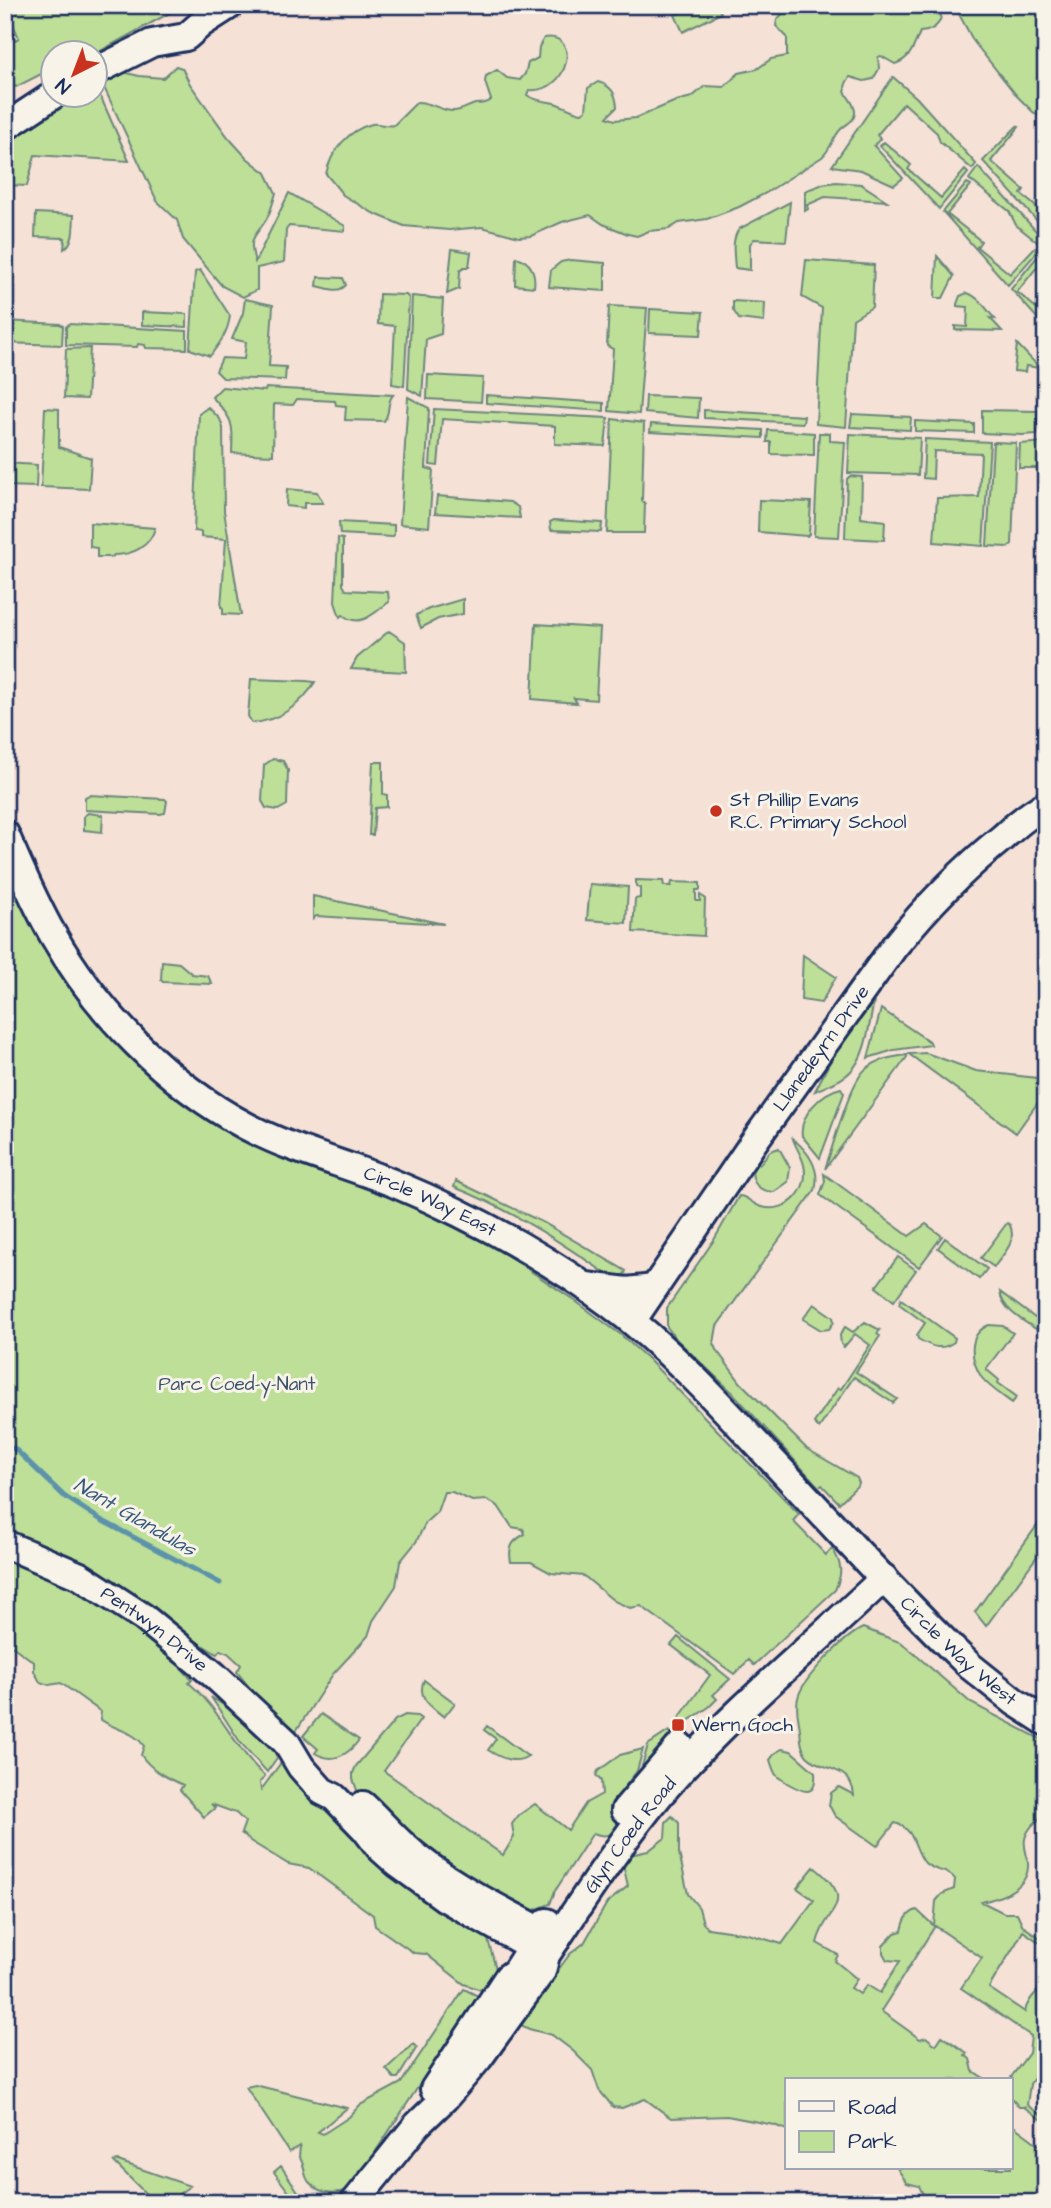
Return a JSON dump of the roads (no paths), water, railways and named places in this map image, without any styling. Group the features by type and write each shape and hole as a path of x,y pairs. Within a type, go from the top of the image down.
{"street":[{"path":"108,65 152,43 186,37 230,5"},
{"path":"5,127 38,105"},
{"name":"Llanedeyrn Drive","path":"632,1321 766,1125 894,947 916,920 987,850 1046,805"},
{"name":"Circle Way East","path":"5,834 40,911 75,968 119,1024 185,1086 243,1125 284,1145 390,1181 490,1228 525,1247 584,1286 632,1321 691,1373 878,1571"},
{"path":"584,1286 627,1291 654,1288"},
{"name":"Pentwyn Drive","path":"5,1544 80,1576 143,1617 214,1675 286,1742 310,1755 414,1853 544,1943"},
{"name":"Circle Way West","path":"878,1571 970,1666 1014,1702 1046,1722"},
{"name":"Glyn Coed Road","path":"417,2124 435,2088 508,1977 544,1943 606,1835 659,1769 878,1571"},
{"name":"Pentwyn Drive","path":"286,1742 301,1767 322,1791 334,1797 398,1864 445,1898 504,1932 544,1943"},
{"path":"504,1932 509,1944 508,1977"},
{"name":"Glyn Coed Road","path":"354,2203 417,2124 445,2098 500,2031 542,1971 544,1943"}],"waterway":[{"name":"Nant Glandulas","path":"5,1449 14,1448 64,1496 101,1520 220,1583"}],"place":[{"name":"St Phillip Evans R.C. Primary School","path":"716,811"},
{"name":"Wern Goch","path":"678,1725"}],"park label":[{"name":"Parc Coed-y-Nant","path":"237,1384"}]}
